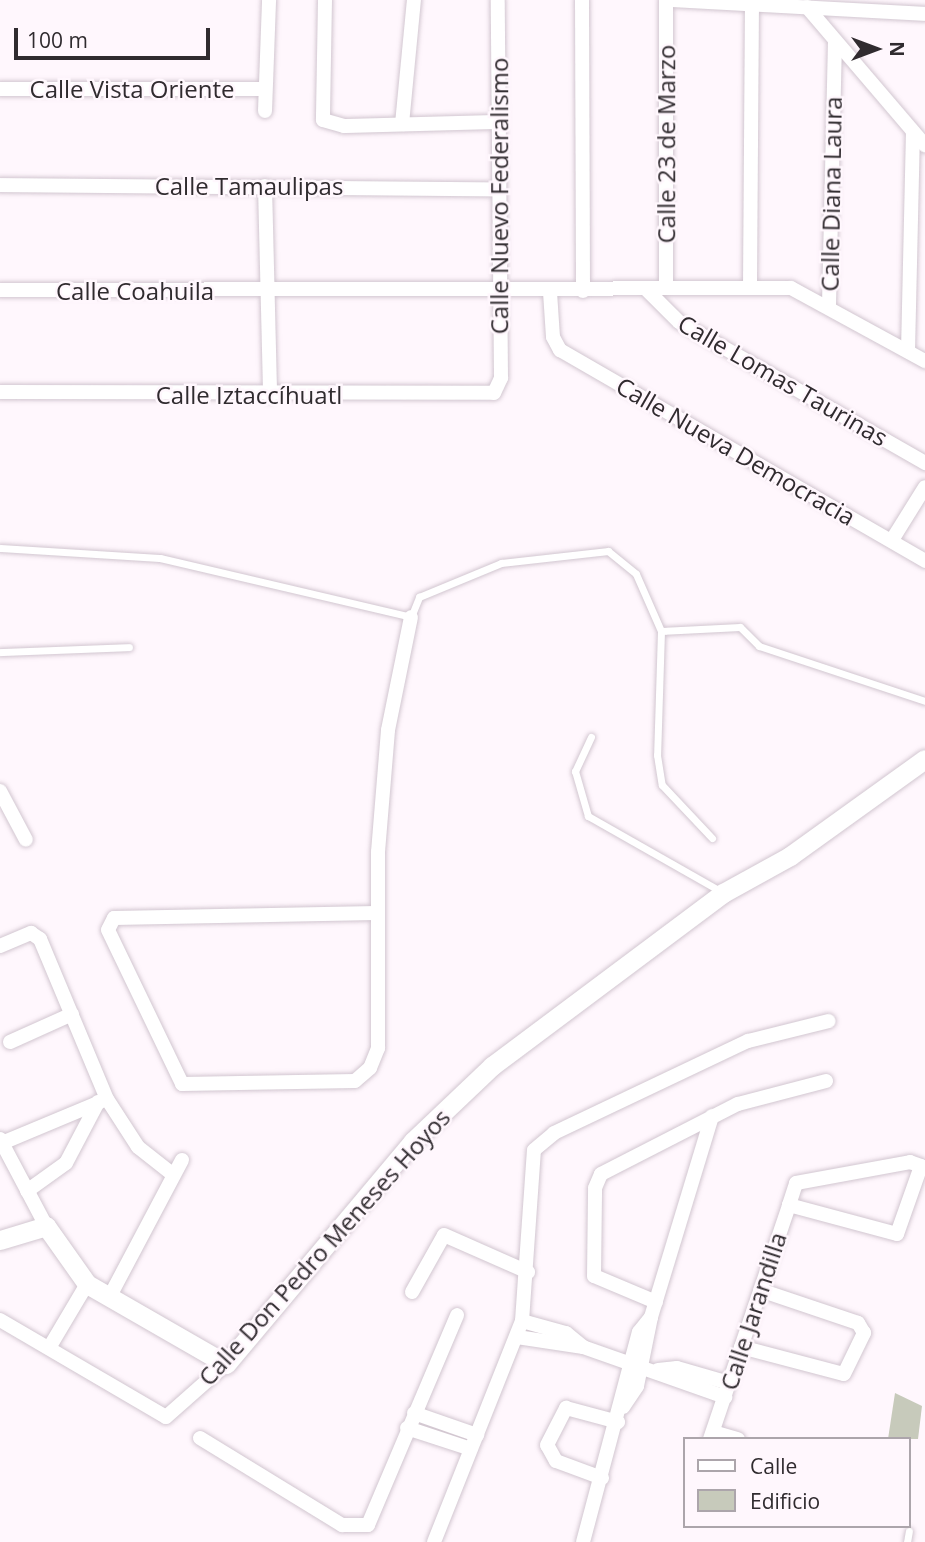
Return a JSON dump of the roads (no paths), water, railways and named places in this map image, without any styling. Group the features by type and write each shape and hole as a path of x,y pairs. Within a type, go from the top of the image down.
{"street":[{"path":"265,111 269,0"},
{"path":"326,0 323,120 402,124 497,122"},
{"path":"402,124 414,0"},
{"name":"Calle Nuevo Federalismo","path":"497,391 498,0"},
{"path":"582,0 583,291"},
{"path":"668,0 923,15"},
{"name":"Calle 23 de Marzo","path":"666,288 668,0"},
{"path":"750,287 752,5"},
{"path":"807,7 925,145"},
{"name":"Calle Diana Laura","path":"829,305 835,42"},
{"name":"Calle Vista Oriente","path":"0,89 265,89"},
{"path":"908,351 913,133"},
{"name":"Calle Tamaulipas","path":"0,185 498,189"},
{"path":"265,186 270,292 270,396"},
{"name":"Calle Coahuila","path":"0,290 550,292 791,288 829,305 925,361"},
{"name":"Calle Lomas Taurinas","path":"647,290 679,322 925,463"},
{"name":"Calle Nueva Democracia","path":"550,292 553,337 568,355 925,561"},
{"name":"Calle Iztaccíhuatl","path":"0,392 481,396 497,391"},
{"path":"892,540 925,488"},
{"path":"376,913 114,918 108,930 182,1084 355,1081 378,1048 376,913 387,730 411,617"},
{"name":"Calle Don Pedro Meneses Hoyos","path":"49,1348 166,1418 226,1364 431,1123 492,1066 723,893 790,856 925,759"},
{"path":"0,791 26,840"},
{"path":"0,946 31,933 40,939 72,1014 103,1101 138,1147 171,1173"},
{"path":"10,1042 72,1014"},
{"path":"435,1542 522,1321 528,1272 529,1169 539,1143 748,1041 829,1021"},
{"path":"656,1302 605,1285 593,1268 594,1188 613,1164 712,1116 757,1096 827,1081"},
{"path":"103,1101 1,1141 46,1226 87,1284 226,1364"},
{"path":"27,1191 66,1163 103,1101"},
{"path":"583,1542 712,1116"},
{"path":"110,1296 171,1173 182,1160"},
{"name":"Calle Jarandilla","path":"712,1435 796,1183 910,1162 922,1173 897,1234 789,1205"},
{"path":"0,1240 46,1226"},
{"path":"412,1292 444,1235 528,1272"},
{"path":"0,1320 49,1348 87,1284"},
{"path":"741,1347 844,1374 863,1333 858,1323 760,1290"},
{"path":"200,1437 355,1528 377,1515 407,1428 457,1315"},
{"path":"522,1321 566,1333 583,1347"},
{"path":"517,1337 583,1347 658,1370 676,1383 727,1390"},
{"path":"602,1478 556,1461 547,1445 566,1408 618,1422"},
{"path":"414,1413 477,1435"},
{"path":"407,1428 471,1449"}],"lane":[{"path":"0,548 160,558 411,617 419,597 501,563 608,551 636,574 661,631 662,785 712,838"},
{"path":"661,631 740,627 759,646 925,701"},
{"path":"0,652 129,647"},
{"path":"591,737 575,771 588,816 723,893"},
{"path":"907,1542 909,1531"}]}
